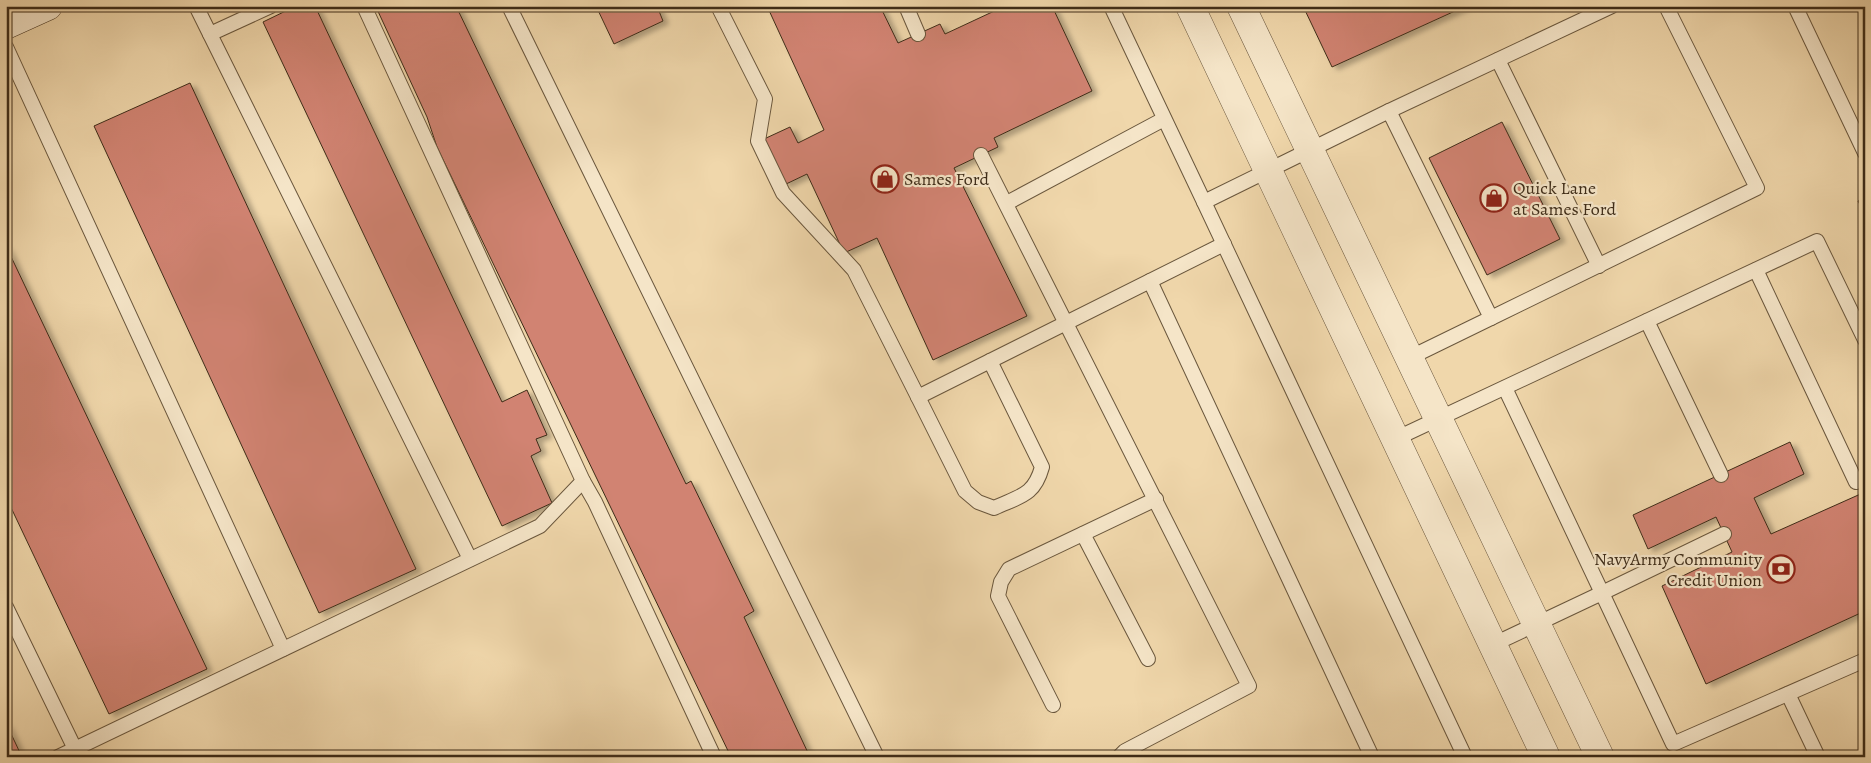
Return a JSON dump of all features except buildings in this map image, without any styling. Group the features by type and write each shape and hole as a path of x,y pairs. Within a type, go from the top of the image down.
{"street":[{"path":"1190,6 1546,757"},
{"path":"1241,6 1600,757"}],"lane":[{"path":"196,6 470,559"},
{"path":"210,34 271,6"},
{"path":"364,6 583,481 595,502 714,757"},
{"path":"509,6 877,757"},
{"path":"718,6 765,99 758,140 783,193 854,270 965,491 978,502 994,508 1030,491 1038,481 1042,467 990,361"},
{"path":"906,6 918,34"},
{"path":"1111,6 1465,757"},
{"path":"1204,202 1267,169 1612,6"},
{"path":"1409,358 1757,188 1666,6"},
{"path":"1795,6 1865,153"},
{"path":"6,47 283,649"},
{"path":"1498,60 1599,266"},
{"path":"1389,111 1491,318"},
{"path":"1007,203 1164,119"},
{"path":"981,155 1007,203 1249,686 1125,751 1119,757"},
{"path":"1395,439 1817,240 1865,340"},
{"path":"918,398 1224,244"},
{"path":"1756,270 1856,482 1865,478"},
{"path":"1150,281 1372,757"},
{"path":"1647,321 1721,475"},
{"path":"1505,388 1673,744 1865,660"},
{"path":"58,757 540,526 583,481"},
{"path":"1053,705 998,596 1001,582 1009,569 1156,500"},
{"path":"1083,534 1148,660"},
{"path":"1492,644 1724,534"},
{"path":"6,606 75,748"},
{"path":"1788,694 1818,757"}],"place":[{"name":"Sames Ford","path":"885,179"},
{"name":"Quick Lane at Sames Ford","path":"1494,198"},
{"name":"NavyArmy Community Credit Union","path":"1781,569"}]}
